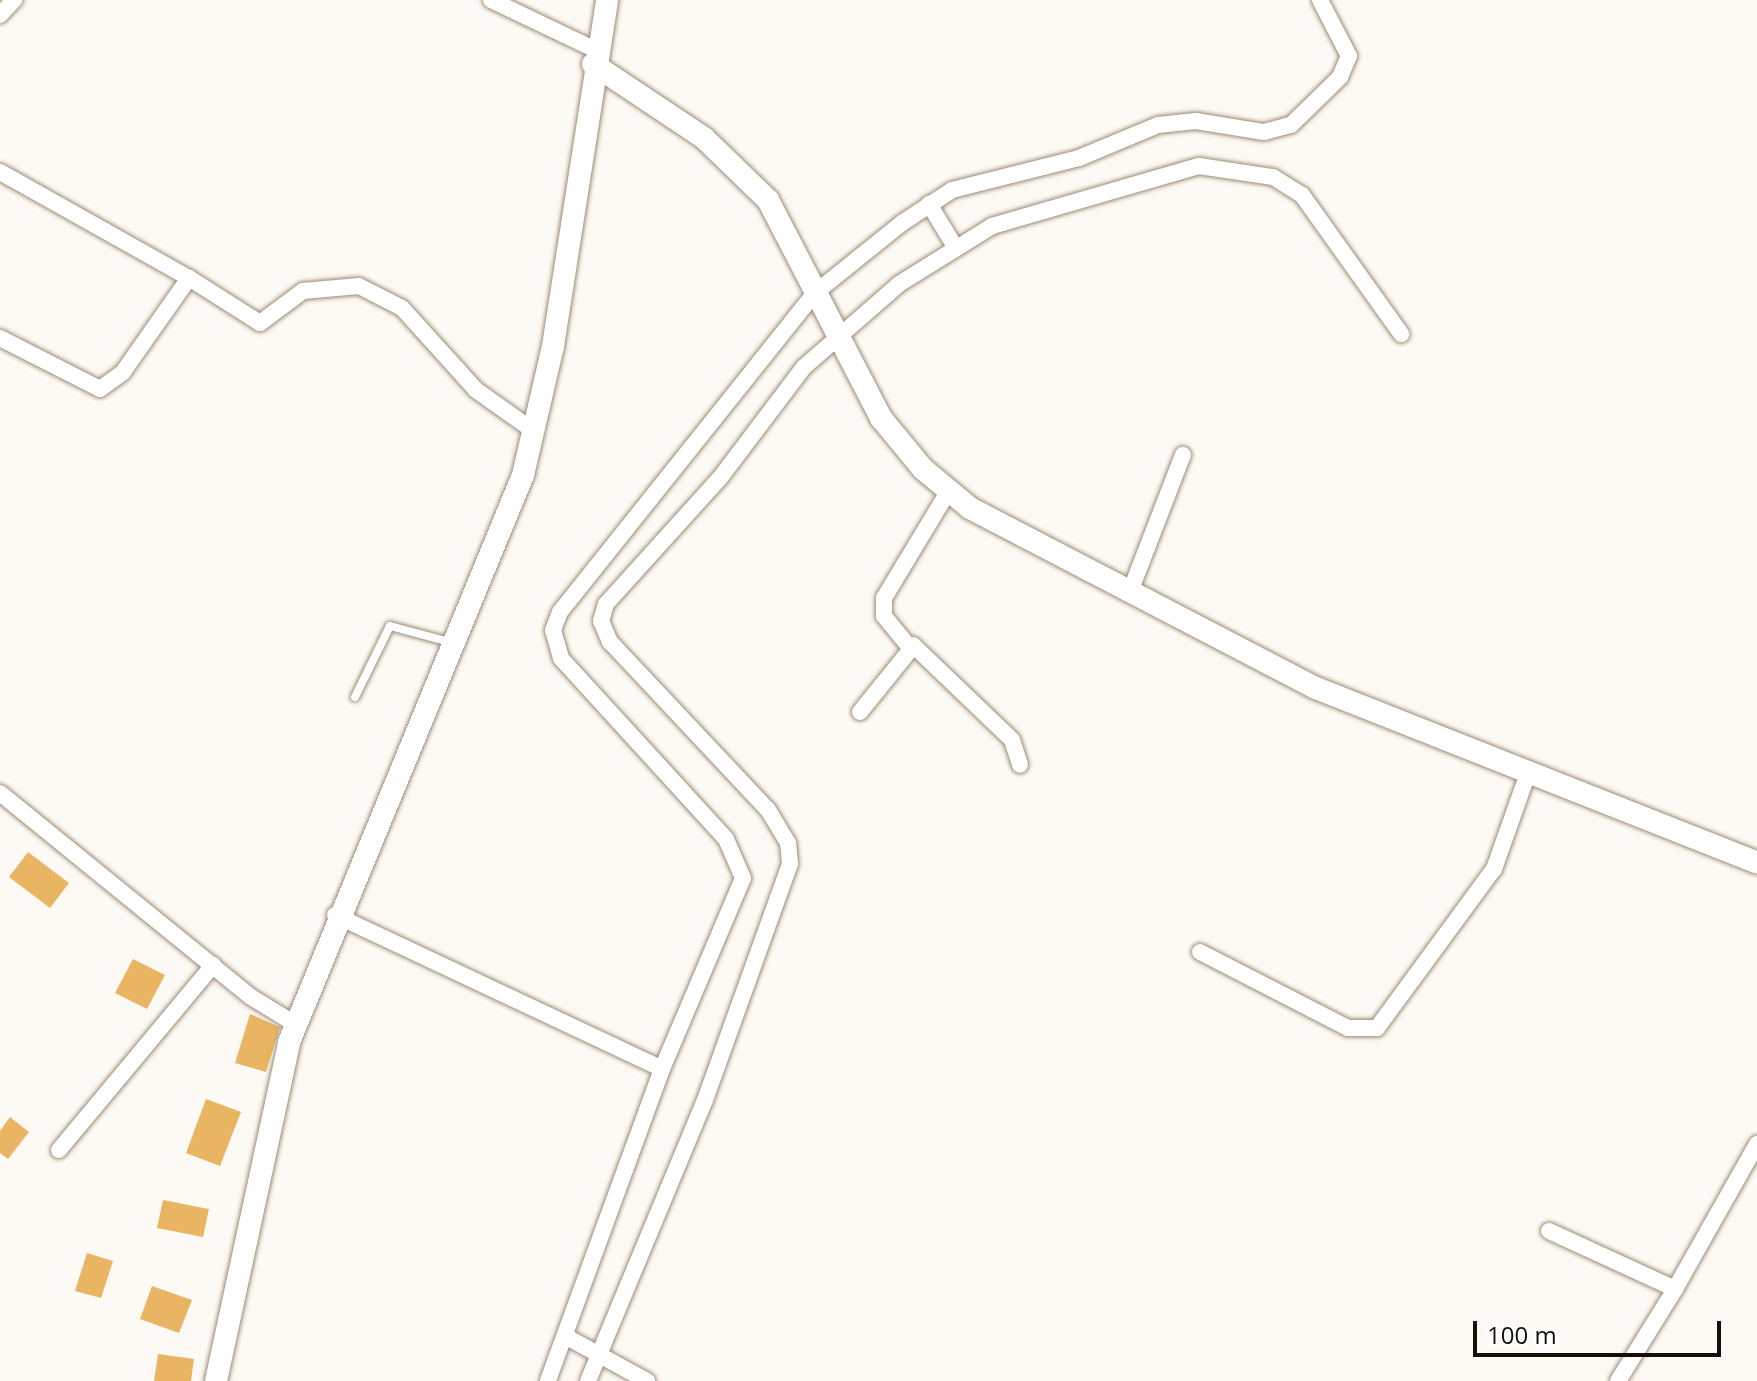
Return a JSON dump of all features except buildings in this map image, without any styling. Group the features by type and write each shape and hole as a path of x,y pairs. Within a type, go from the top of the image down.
{"street":[{"path":"0,15 14,0"},
{"path":"491,0 594,57 659,103 738,166 784,225 838,338 881,418 948,492 1130,592 1316,688 1757,863"},
{"path":"216,1381 269,1111 295,1024 335,915 506,530 535,432 594,57 607,0"},
{"path":"548,1381 569,1338 662,1069 743,878 726,839 561,658 553,630 582,578 817,296 932,208 1158,125 1196,121 1264,132 1291,125 1340,77 1349,56 1320,0"},
{"path":"588,1381 596,1353 710,1087 790,864 788,843 768,810 610,642 602,611 804,367 952,242 992,226 1158,176 1229,168 1273,177 1302,195 1401,334"},
{"path":"0,172 189,278 260,323 320,285 376,292 402,308 476,390 535,432"},
{"path":"932,208 952,242"},
{"path":"0,338 82,386 108,387 189,278"},
{"path":"1130,592 1183,455"},
{"path":"948,492 884,598 884,616 1012,740 1020,765"},
{"path":"860,712 877,699 913,645"},
{"path":"1200,952 1348,1028 1377,1028 1494,869 1528,773"},
{"path":"0,793 213,965 295,1024"},
{"path":"335,915 662,1069"},
{"path":"59,1150 213,965"},
{"path":"1618,1381 1675,1289 1757,1144"},
{"path":"1549,1231 1675,1289"},
{"path":"569,1338 647,1381"}],"lane":[{"path":"355,697 390,626 457,644"}]}
